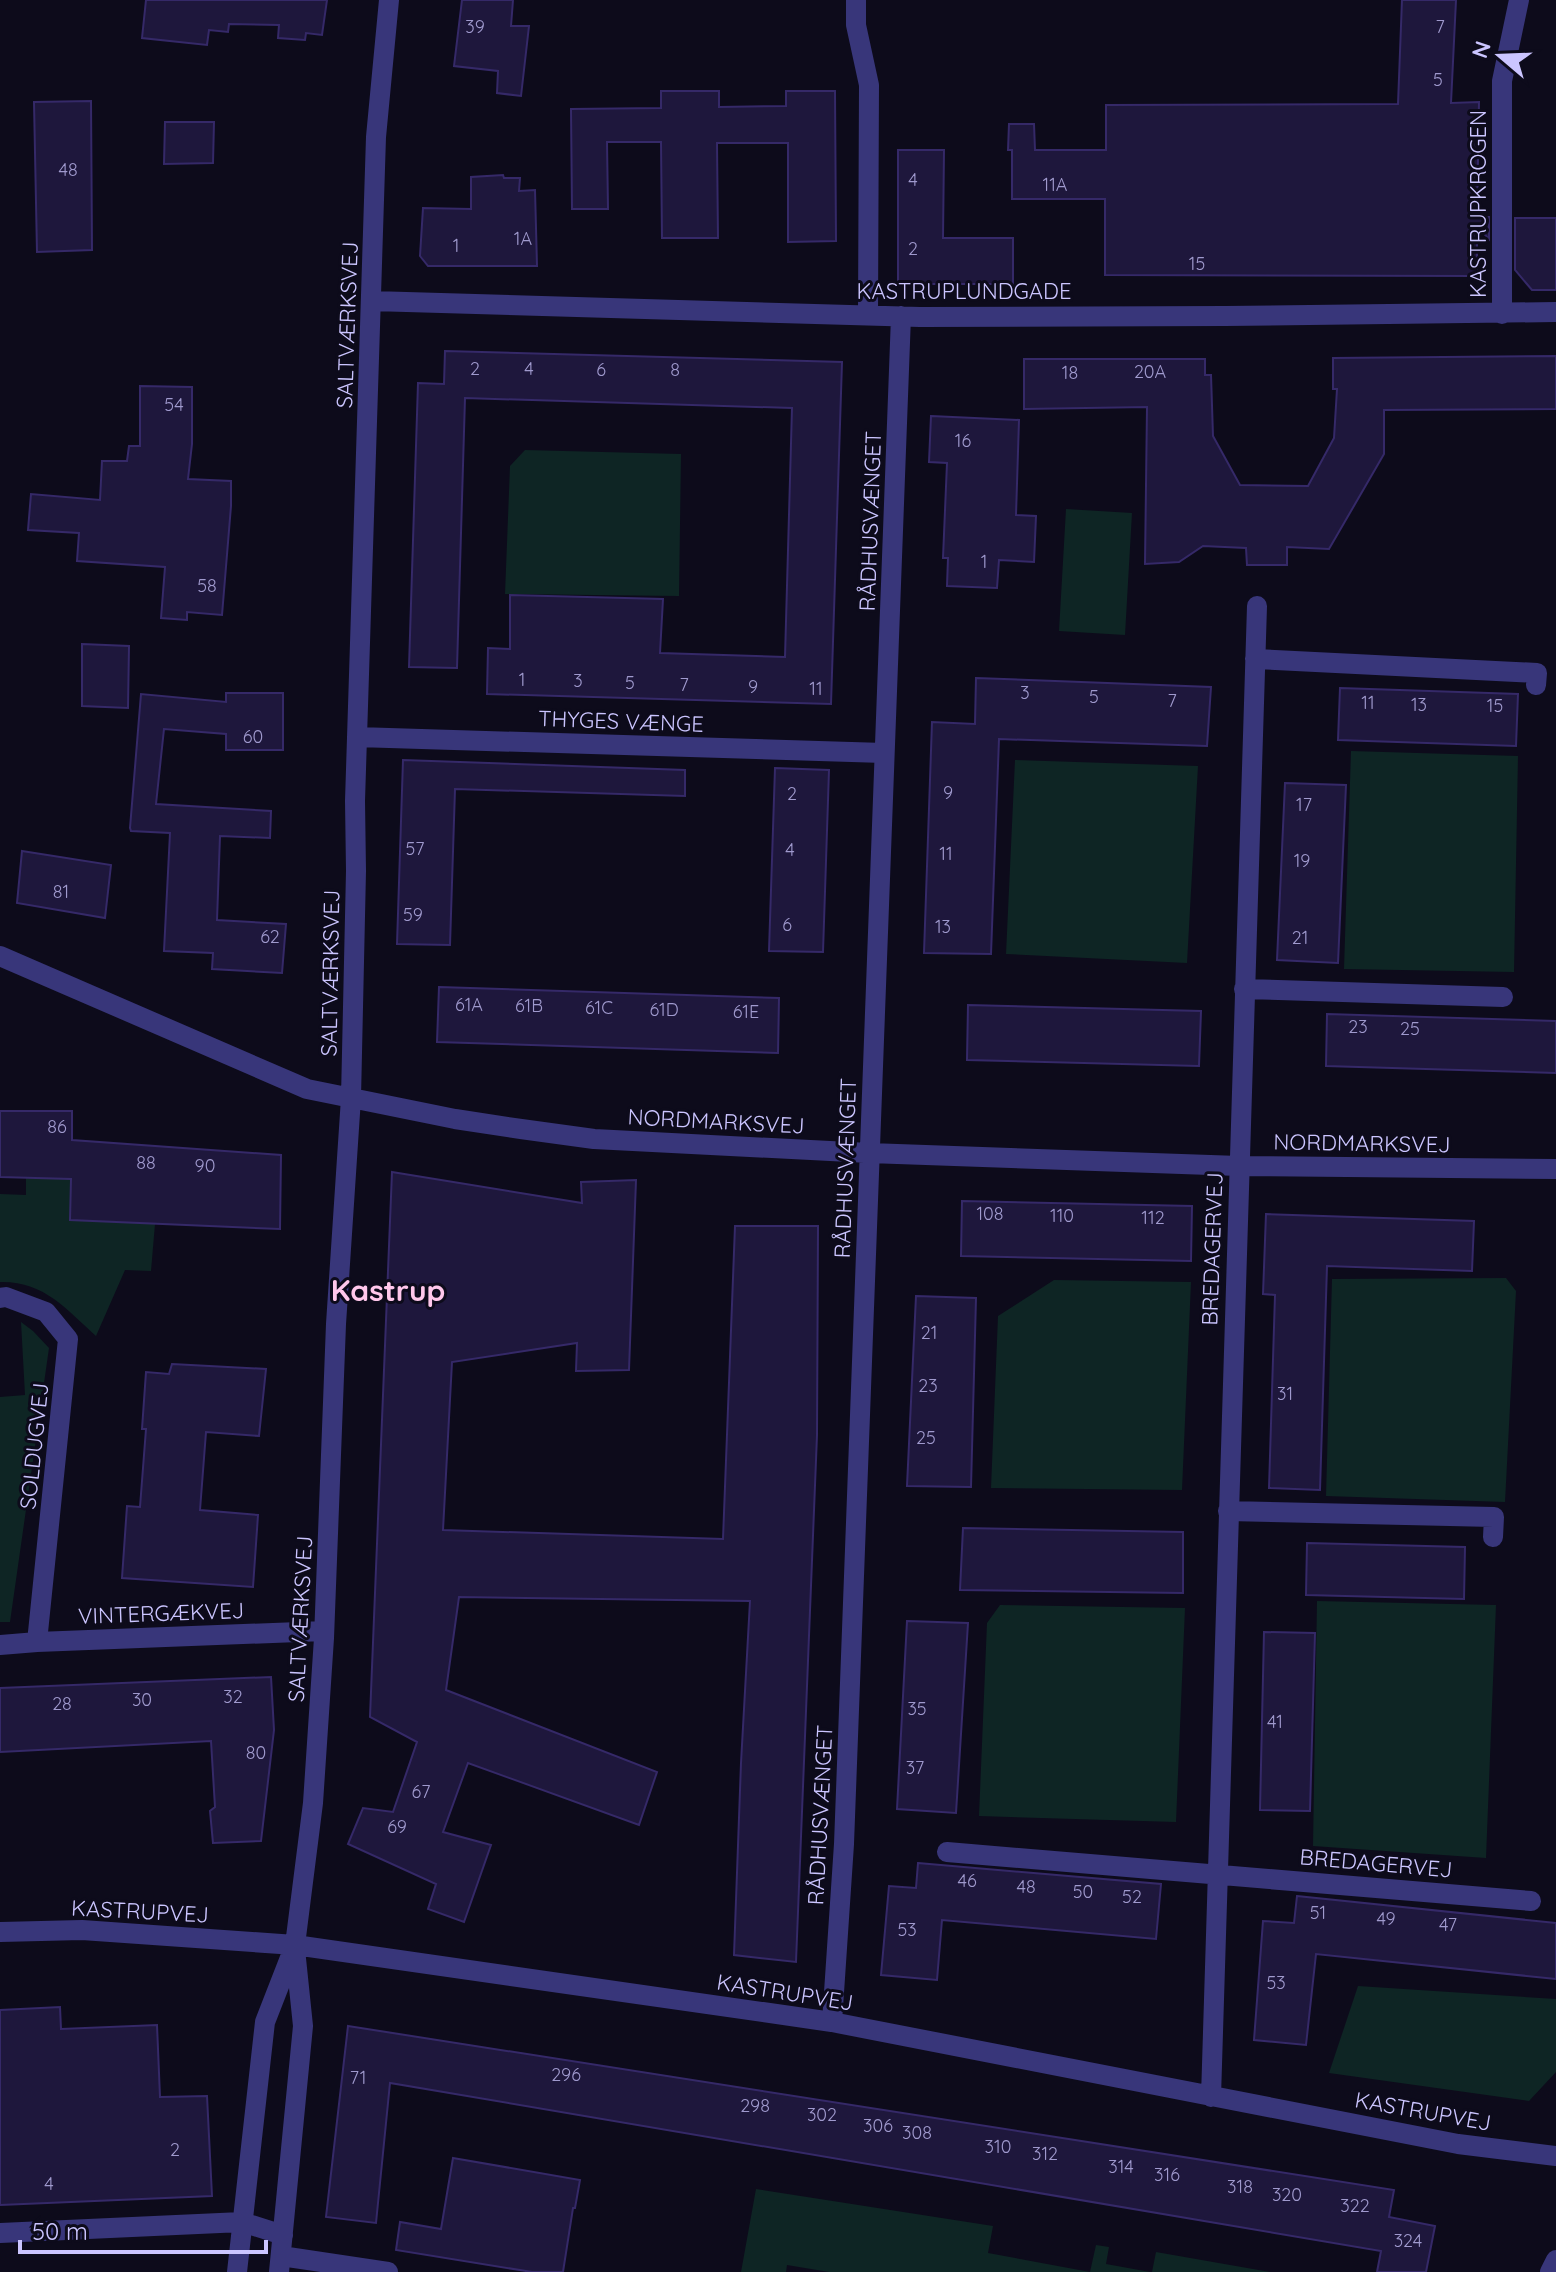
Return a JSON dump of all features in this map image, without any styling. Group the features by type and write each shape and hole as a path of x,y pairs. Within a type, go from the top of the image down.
{"street":[{"name":"SALTVÆRKSVEJ","path":"280,2264 303,2026 295,1945 313,1803 324,1631 336,1324 351,1098 357,737 376,137 389,0"},
{"path":"856,0 856,25 869,85 868,315"},
{"name":"KASTRUPKROGEN","path":"1502,314 1502,81 1519,0"},
{"name":"KASTRUPLUNDGADE","path":"372,301 901,316 1556,312"},
{"name":"RÅDHUSVÆNGET","path":"832,2022 844,1844 901,316"},
{"name":"BREDAGERVEJ","path":"1211,2097 1257,606"},
{"path":"1255,659 1537,673 1536,685"},
{"name":"THYGES VÆNGE","path":"357,737 884,753"},
{"name":"NORDMARKSVEJ","path":"0,956 307,1089 455,1119 594,1139 869,1153 1239,1166 1556,1169"},
{"path":"1244,989 1503,997"},
{"name":"SOLDUGVEJ","path":"0,1298 6,1297 46,1312 68,1339 37,1642"},
{"path":"1228,1511 1494,1517 1493,1537"},
{"name":"VINTERGÆKVEJ","path":"0,1645 324,1631"},
{"name":"BREDAGERVEJ","path":"947,1852 1531,1901"},
{"name":"KASTRUPVEJ","path":"0,1932 82,1930 295,1945 832,2022 1458,2144 1556,2156"},
{"name":"SALTVÆRKSVEJ","path":"237,2272 265,2022 295,1945"},
{"path":"0,2233 242,2222 283,2235"},
{"path":"1550,2272 1556,2260"},
{"path":"280,2264 388,2272"}],"green space":[{"path":"525,450 681,454 679,596 505,594 510,466"},
{"path":"1066,509 1132,513 1125,635 1059,631"},
{"path":"1351,751 1518,756 1514,972 1344,969"},
{"path":"1015,760 1198,766 1187,963 1006,954"},
{"path":"26,1178 71,1179 71,1220 155,1224 151,1271 125,1270 96,1336 53,1298 29,1286 0,1282 0,1194 26,1195"},
{"path":"1506,1278 1516,1291 1505,1502 1326,1496 1332,1279"},
{"path":"1054,1280 1191,1282 1182,1490 991,1488 998,1316"},
{"path":"21,1322 49,1348 10,1622 0,1622 0,1397 25,1395"},
{"path":"1317,1601 1496,1605 1486,1858 1313,1846"},
{"path":"1000,1605 1185,1608 1176,1822 979,1816 987,1623"},
{"path":"1358,1986 1556,1999 1556,2072 1529,2101 1329,2073"},
{"path":"756,2189 993,2226 988,2253 1090,2272 829,2272 787,2265 786,2272 741,2272"},
{"path":"1096,2245 1109,2247 1106,2264 1150,2272 1090,2272"},
{"path":"1156,2252 1270,2272 1152,2272"}],"building":[{"path":"146,0 327,0 322,35 306,33 305,40 278,38 279,25 229,24 228,32 209,30 207,45 142,38"},
{"path":"462,0 513,0 511,26 529,26 521,96 497,93 498,71 454,66"},
{"path":"1402,0 1456,0 1451,103 1479,102 1477,217 1489,217 1489,239 1477,226 1477,276 1105,275 1105,199 1012,199 1009,124 1034,124 1035,150 1106,150 1106,105 1398,104"},
{"path":"661,91 719,91 719,107 786,106 786,91 835,91 836,241 788,242 788,143 717,143 718,238 662,238 661,142 607,142 608,209 572,209 571,109 661,108"},
{"path":"91,101 92,250 37,252 34,102"},
{"path":"165,122 214,122 213,163 164,164"},
{"path":"898,150 944,150 943,238 1013,238 1013,284 898,284"},
{"path":"503,175 504,178 520,178 519,191 535,190 537,266 428,266 420,256 423,208 471,209 471,177"},
{"path":"1515,218 1556,218 1556,290 1532,290 1515,270"},
{"path":"445,351 842,362 831,704 487,694 488,648 510,649 510,595 663,599 660,653 785,657 792,408 465,398 457,668 409,667 418,383 444,384"},
{"path":"1556,356 1556,409 1384,410 1384,454 1329,549 1287,547 1287,565 1247,565 1246,548 1203,546 1179,562 1145,564 1147,407 1024,409 1024,359 1205,359 1205,375 1211,375 1213,436 1240,485 1308,486 1334,438 1337,389 1333,389 1333,358"},
{"path":"140,386 192,387 192,444 188,479 231,481 222,615 187,612 187,620 161,618 165,567 77,561 79,533 28,530 31,494 100,500 102,461 127,461 129,446 140,446"},
{"path":"931,416 1019,420 1016,515 1036,516 1034,562 999,560 997,588 947,586 948,558 943,558 947,463 929,462"},
{"path":"82,644 129,646 128,708 82,706"},
{"path":"976,678 1211,687 1207,746 999,739 991,954 924,953 932,722 975,724"},
{"path":"1340,688 1518,694 1516,746 1338,740"},
{"path":"226,693 283,693 283,750 226,750 226,734 164,729 156,804 271,811 270,838 220,836 217,920 286,924 282,973 212,969 213,953 164,951 170,833 131,831 130,828 141,694 226,702"},
{"path":"403,760 685,770 685,796 455,789 450,945 397,944"},
{"path":"775,768 829,770 823,952 769,951"},
{"path":"1285,783 1346,785 1338,963 1277,960"},
{"path":"22,851 111,865 105,918 17,903"},
{"path":"439,987 779,998 778,1053 437,1042"},
{"path":"968,1005 1201,1011 1199,1066 967,1060"},
{"path":"1327,1014 1556,1021 1556,1073 1326,1066"},
{"path":"0,1111 72,1111 72,1140 281,1155 280,1229 70,1220 71,1179 0,1177"},
{"path":"392,1172 582,1203 581,1182 636,1180 629,1370 576,1371 577,1343 452,1362 443,1530 723,1539 735,1226 818,1226 817,1435 796,1962 734,1955 750,1601 459,1597 446,1690 657,1772 639,1825 468,1763 443,1832 491,1845 464,1922 428,1909 436,1884 348,1844 363,1808 393,1812 417,1742 370,1717"},
{"path":"962,1201 1192,1206 1191,1261 961,1256"},
{"path":"1266,1214 1474,1221 1472,1271 1327,1266 1320,1490 1269,1488 1275,1295 1263,1294"},
{"path":"916,1296 976,1298 971,1487 907,1486"},
{"path":"172,1364 266,1369 259,1436 206,1432 200,1510 258,1515 253,1587 122,1578 127,1506 140,1507 146,1429 142,1429 146,1372 169,1374"},
{"path":"963,1528 1183,1532 1183,1593 960,1590"},
{"path":"1307,1543 1465,1547 1464,1599 1306,1595"},
{"path":"907,1621 968,1623 956,1813 897,1809"},
{"path":"1264,1632 1315,1633 1310,1811 1260,1810"},
{"path":"271,1677 274,1730 261,1841 213,1843 210,1811 215,1807 211,1741 0,1752 0,1688"},
{"path":"918,1863 1161,1884 1156,1939 942,1920 937,1980 881,1975 889,1886 916,1888"},
{"path":"1297,1896 1556,1923 1556,1979 1316,1954 1306,2045 1254,2040 1263,1921 1294,1923"},
{"path":"60,2007 61,2029 157,2025 160,2097 207,2096 212,2196 0,2205 0,2010"},
{"path":"348,2026 1394,2190 1389,2217 1435,2226 1426,2272 1377,2272 1381,2251 390,2083 376,2223 326,2217"},
{"path":"453,2158 580,2180 563,2272 532,2272 396,2250 400,2222 441,2229"}],"district":[{"name":"Kastrup","path":"388,1291"}]}
